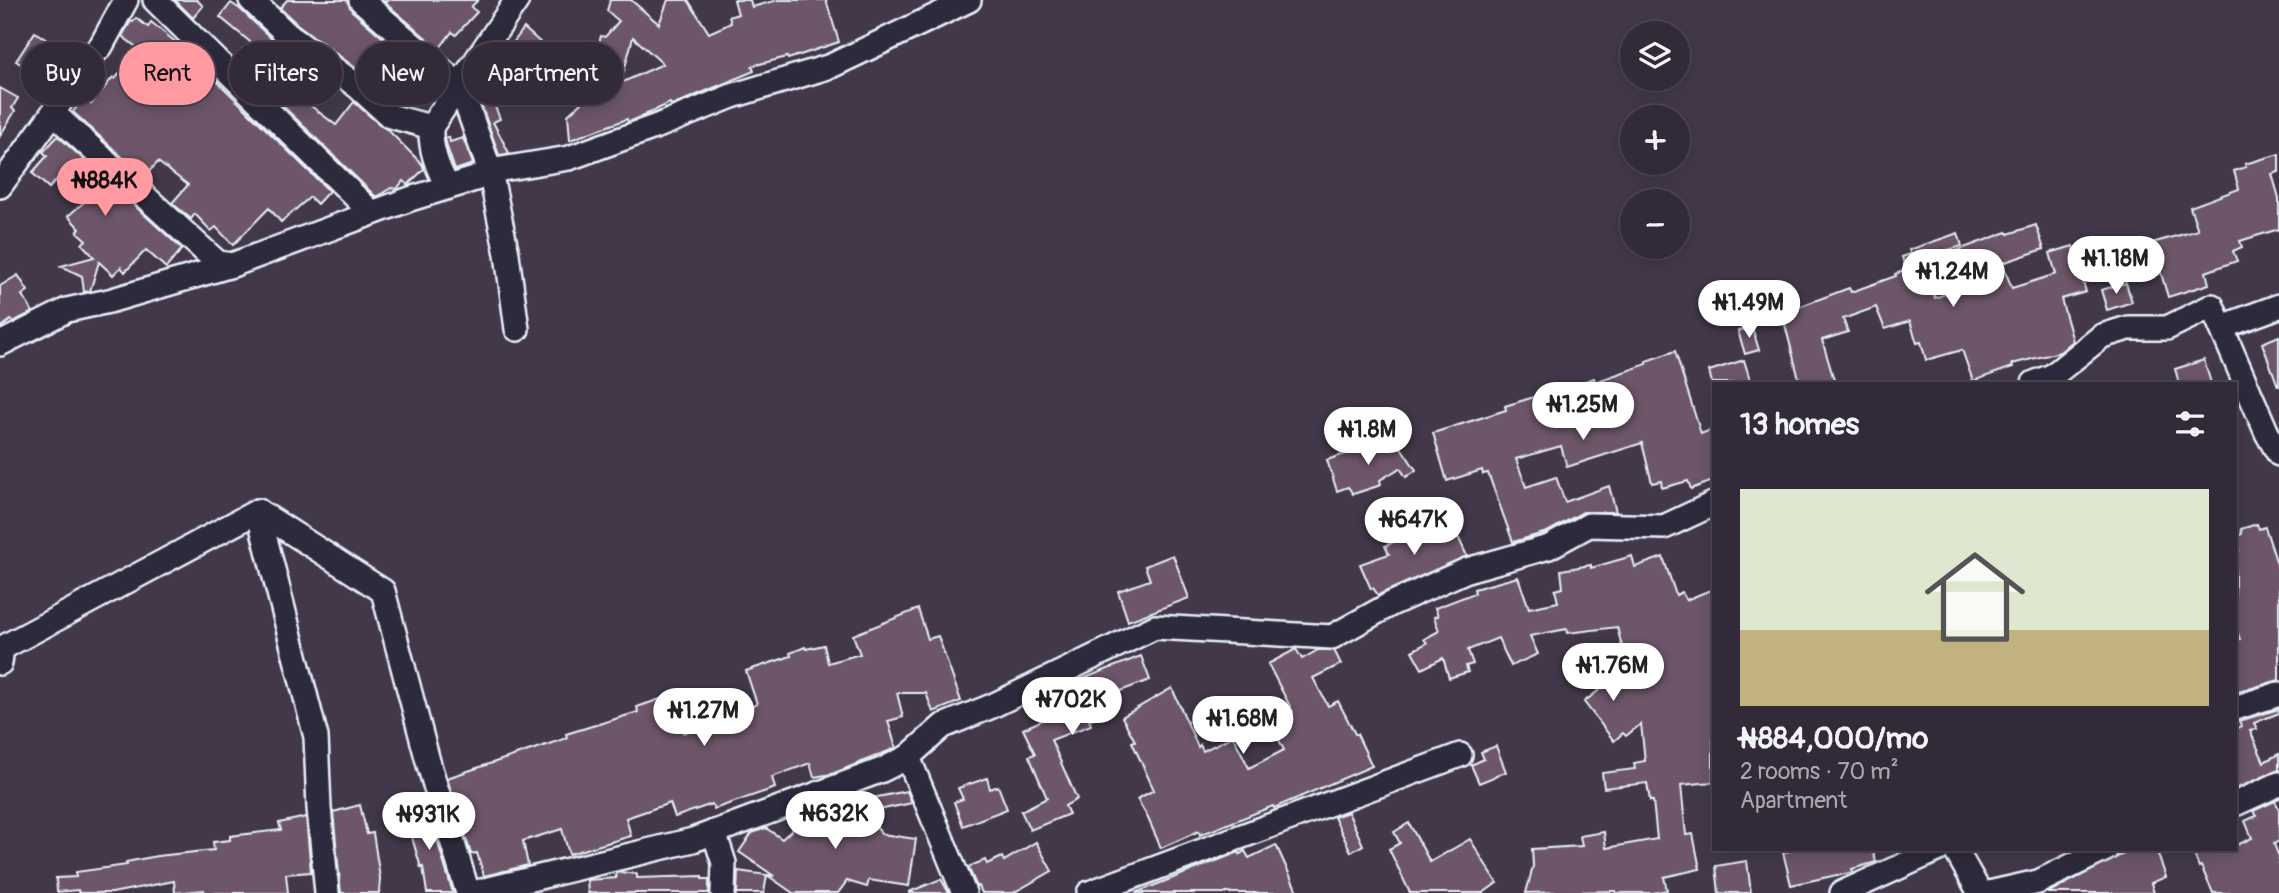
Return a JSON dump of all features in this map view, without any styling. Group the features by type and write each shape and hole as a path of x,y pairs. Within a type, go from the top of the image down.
{"street":[{"path":"0,186 53,113 87,60 101,46 127,0"},
{"path":"155,0 372,213"},
{"path":"251,0 288,35 358,86 390,116 431,127"},
{"path":"361,0 460,86 490,171 507,254 517,329"},
{"path":"448,187 430,143 431,127 516,0"},
{"path":"0,344 66,310 109,301 232,265 372,213 475,179 490,171 569,158 732,96 831,66 968,0"},
{"path":"53,113 218,263 232,265"},
{"path":"2037,382 2052,376 2102,336 2128,328 2167,328 2212,306 2267,433 2279,454"},
{"path":"2222,327 2279,306"},
{"path":"258,511 383,591 429,765 470,893 651,851 714,832 881,770 908,757 943,726 992,706 1155,628 1332,637 1391,604 1467,570 1549,547 1589,524 1664,527 1712,504"},
{"path":"0,663 2,648 258,511"},
{"path":"258,511 316,737 327,893"},
{"path":"2237,707 2279,694"},
{"path":"1089,893 1460,755"},
{"path":"908,757 964,893"},
{"path":"2237,803 2279,784"},
{"path":"714,832 724,863 723,893"},
{"path":"1842,893 1935,851"},
{"path":"1956,851 1980,893"},
{"path":"1989,893 2038,882 2102,851"}],"building":[{"path":"175,0 197,0 203,6 193,18"},
{"path":"287,0 347,0 352,11 388,42 356,42 356,68 342,58 342,42 321,42 280,8"},
{"path":"382,0 478,0 471,7 477,12 456,35 452,32 444,42 431,42"},
{"path":"610,0 631,0 659,24 668,0 688,0 709,33 731,23 729,17 738,14 734,0 750,0 752,7 778,0 826,0 839,42 788,59 787,57 752,66 754,71 675,104 670,103 634,120 628,122 627,119 570,140 568,115 579,105 623,105 623,82 663,64 633,37 623,75 623,42 599,42 601,36 605,37 619,21 607,11"},
{"path":"231,3 275,42 250,42 220,17"},
{"path":"136,18 148,27 151,22 175,42 130,42 122,36 131,21"},
{"path":"524,28 540,42 514,42"},
{"path":"35,32 50,42 28,42"},
{"path":"119,74 119,105 215,105 215,79 229,93 229,105 241,105 329,191 317,204 310,197 281,222 269,208 233,245 216,227 211,231 195,214 191,219 172,203 188,185 158,162 144,177 73,112 78,105 105,105 105,87 113,77 115,79"},
{"path":"0,88 18,98 12,108 15,111 0,136"},
{"path":"354,102 388,130 422,164 424,169 408,185 403,181 397,189 391,188 376,197 282,105 312,105 336,125"},
{"path":"481,105 494,105 500,119 493,122 509,153 499,155"},
{"path":"58,136 182,249 166,268 146,250 125,272 121,267 113,275 99,262 90,291 84,292 82,276 61,266 94,257 82,244 86,240 77,232 80,229 68,216 91,196 64,172 49,188 32,173 47,156 43,152"},
{"path":"449,137 450,142 463,138 473,164 455,170 445,138"},
{"path":"2279,154 2279,172 2272,174 2279,198 2279,229 2240,241 2242,247 2233,251 2237,261 2206,272 2209,284 2168,297 2152,243 2198,230 2190,207 2239,189 2234,171 2246,167 2245,164"},
{"path":"2036,225 2044,249 2002,263 2012,288 2056,274 2050,253 2073,246 2086,292 2061,299 2073,341 2060,352 2012,364 2013,367 1973,381 1962,350 1926,360 1921,342 1917,343 1910,321 1885,329 1876,307 1843,319 1848,332 1822,340 1835,382 1800,382 1782,313 1849,288 1851,292 1896,276 1895,274 1906,270 1902,257 1911,254 1909,250 1958,233 1962,246 1921,258 1935,298 1960,288 1959,285 1963,284 1953,252 2007,232 2008,234"},
{"path":"18,275 28,291 22,295 33,312 13,322 11,320 0,328 0,286"},
{"path":"2126,283 2132,302 2107,310 2101,290"},
{"path":"1752,327 1759,350 1745,354 1738,331"},
{"path":"2279,336 2279,386 2278,386 2262,343"},
{"path":"1675,351 1701,434 1712,429 1712,481 1691,489 1688,481 1662,488 1661,481 1652,483 1642,443 1567,467 1561,446 1516,459 1526,487 1556,477 1565,502 1609,486 1616,512 1583,512 1547,532 1513,542 1488,473 1483,474 1482,470 1447,481 1433,433 1506,410 1505,406 1534,397 1535,399 1594,378 1595,382 1647,364 1646,361"},
{"path":"1744,360 1751,382 1712,383 1709,371"},
{"path":"2204,360 2211,382 2179,382 2175,369"},
{"path":"1396,440 1416,470 1406,477 1400,468 1380,480 1381,485 1353,494 1348,487 1337,491 1327,460 1378,443 1381,450"},
{"path":"1445,517 1451,532 1455,530 1467,556 1378,595 1371,589 1360,564 1389,554 1385,546"},
{"path":"2257,524 2259,529 2265,527 2279,570 2279,680 2237,692 2237,640 2240,639 2237,631 2237,536 2242,534 2241,529"},
{"path":"1173,555 1189,598 1128,621 1118,591 1150,580 1145,566"},
{"path":"1632,556 1635,567 1663,557 1676,595 1682,592 1686,600 1712,589 1712,782 1681,785 1686,835 1693,834 1700,869 1664,877 1667,890 1653,893 1526,893 1533,866 1532,849 1582,846 1580,836 1604,832 1606,848 1657,839 1653,801 1650,801 1647,783 1604,788 1602,773 1635,769 1634,763 1645,761 1641,724 1626,736 1623,733 1614,741 1584,702 1603,687 1600,676 1627,666 1617,627 1568,633 1567,629 1530,636 1538,654 1511,666 1498,638 1468,650 1473,664 1466,666 1468,672 1449,678 1443,658 1422,669 1412,651 1427,643 1424,639 1439,631 1434,617 1438,616 1435,608 1475,593 1474,589 1518,577 1529,608 1558,602 1555,590 1563,588 1561,570 1591,565 1591,568"},
{"path":"918,609 928,639 938,636 961,701 933,712 926,693 897,693 903,717 888,721 896,748 832,774 814,777 810,763 772,777 775,788 714,809 712,804 675,817 670,803 626,818 631,836 569,854 562,829 523,841 528,865 484,876 477,853 471,854 447,778 567,738 566,734 638,712 637,707 672,695 684,733 717,719 718,721 757,704 746,671 791,656 790,653 805,647 824,645 828,663 860,654 853,635"},
{"path":"1296,649 1302,659 1318,650 1334,650 1341,664 1313,678 1328,706 1338,701 1372,766 1274,808 1273,806 1200,835 1199,831 1161,848 1137,799 1154,790 1132,742 1135,741 1122,717 1172,688 1198,747 1200,745 1203,751 1233,736 1249,768 1284,750 1271,724 1293,712 1268,664"},
{"path":"1141,656 1150,680 1096,700 1102,714 1089,720 1091,725 1051,740 1077,799 1065,806 1069,814 1030,830 1021,811 1047,798 1029,756 1035,754 1023,729 1060,712 1057,707 1086,693 1080,680"},
{"path":"2279,709 2279,713 2254,723 2257,729 2250,731 2264,762 2279,754 2279,770 2237,788 2237,728 2241,726 2239,721"},
{"path":"1496,746 1506,772 1479,783 1471,765 1484,759 1481,752"},
{"path":"987,778 990,789 998,786 1007,809 963,826 954,802 963,799 958,788"},
{"path":"907,791 912,803 865,813 882,834 916,839 909,886 869,880 867,887 847,881 838,893 793,893 739,852 752,833 766,828 782,839 812,812 820,820 836,808 842,817 857,804 862,809 868,799"},
{"path":"2275,801 2279,809 2279,841 2274,844 2279,857 2279,893 2213,893 2193,851 2237,851 2237,845 2252,838 2245,821 2256,816 2253,811"},
{"path":"360,805 367,834 373,833 380,878 379,893 341,893 333,812"},
{"path":"427,807 453,893 427,893 423,867 421,868 405,814"},
{"path":"1348,812 1363,845 1351,852 1334,817"},
{"path":"306,817 311,872 286,874 288,893 205,893 204,890 175,893 174,881 112,893 79,893 78,890 57,892 56,878 76,877 76,872 127,865 126,862 157,856 214,850 213,842 230,840 230,836 281,830 279,823"},
{"path":"1409,823 1430,862 1470,839 1497,883 1483,893 1410,893 1389,849 1400,843 1394,832"},
{"path":"1036,842 1052,871 1013,893 982,893 968,867 985,860 987,864 1002,857 1004,861"},
{"path":"1276,845 1298,893 1135,893 1239,852 1240,854 1245,851 1249,858"},
{"path":"1873,851 1876,862 1852,869 1853,872 1791,885 1783,852"},
{"path":"2129,851 2157,851 2166,877 2151,883 2154,893 2047,893"},
{"path":"1747,861 1751,893 1719,893 1716,866"},
{"path":"738,871 767,875 764,893 737,893"},
{"path":"616,873 637,874 637,878 702,876 702,879 709,879 709,893 588,893 587,880 616,878"},
{"path":"941,879 949,893 909,893 909,892"}]}
